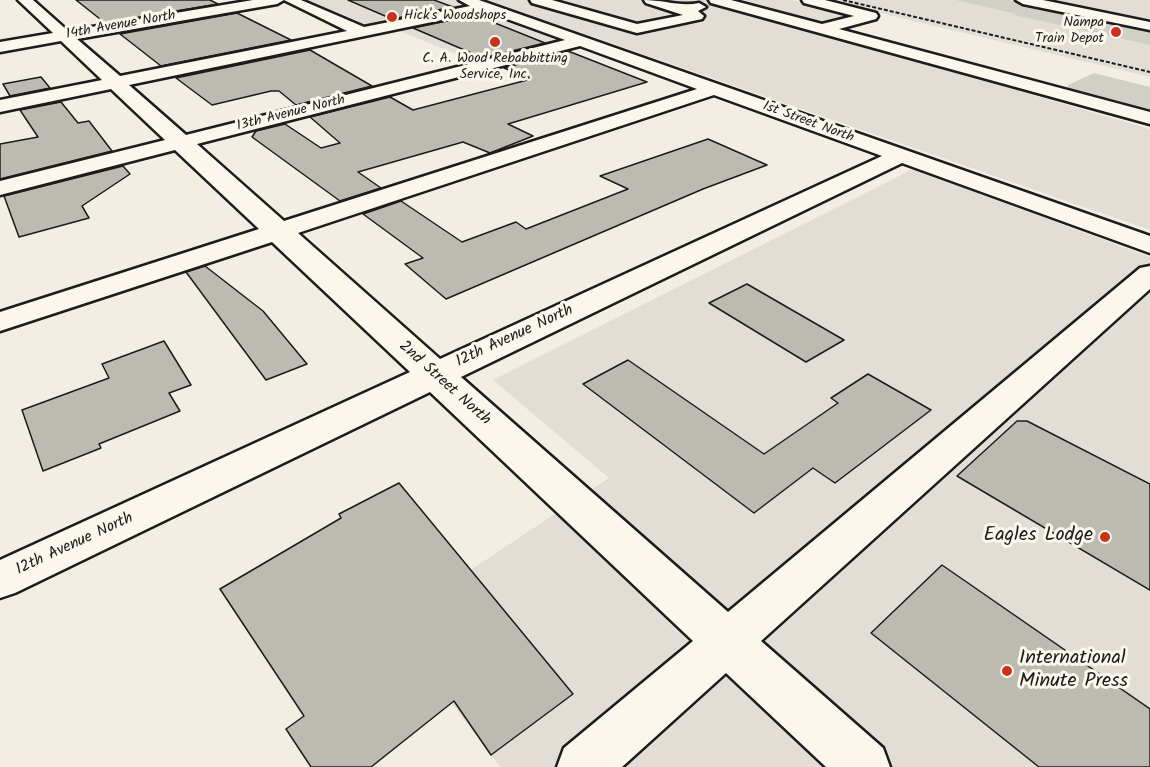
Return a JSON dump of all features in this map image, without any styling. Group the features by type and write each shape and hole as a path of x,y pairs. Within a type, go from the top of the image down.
{"street":[{"name":"14th Avenue North","path":"0,46 277,0"},
{"path":"290,0 362,32"},
{"name":"1st Street North","path":"466,0 1150,245"},
{"path":"537,0 637,29 697,16 651,0"},
{"path":"809,0 871,16 823,28"},
{"path":"1023,0 1150,26"},
{"name":"2nd Street North","path":"22,1 116,83 864,767"},
{"path":"685,10 720,1 1150,118"},
{"path":"0,106 486,7"},
{"name":"13th Avenue North","path":"0,188 581,41"},
{"path":"0,322 714,89"},
{"name":"12th Avenue North","path":"0,580 900,156"},
{"path":"583,767 1150,274"}],"shaded area":[{"path":"294,0 792,0 850,14 802,28 1150,129 1150,230 588,35 476,62 384,25 359,30"},
{"path":"825,0 955,0 1150,45 1150,77"},
{"path":"955,0 1009,0 1150,29 1150,45 1014,15 1016,14"},
{"path":"1033,0 1150,0 1150,23"},
{"path":"1094,73 1150,87 1150,114 1068,91 1068,85"},
{"path":"913,169 1150,257 1150,767 500,767 391,623 609,478 493,380"}],"building":[{"path":"76,0 210,0 218,4 105,23"},
{"name":"Hick's Woodshops","path":"348,0 434,0 453,7 392,19"},
{"path":"237,13 291,40 161,66 120,34"},
{"path":"475,15 545,43 483,58 413,28"},
{"path":"310,50 372,86 296,105 279,91 271,91 212,105 176,78"},
{"path":"568,51 647,82 508,124 533,136 490,153 463,142 358,172 381,188 340,201 252,137 256,131 285,124 321,148 340,143 310,117 390,97 413,110 531,79 504,68"},
{"path":"41,77 50,88 10,96 3,84"},
{"path":"61,102 78,123 89,121 112,151 0,179 0,144 38,137 20,110"},
{"path":"708,139 767,165 703,189 446,299 405,264 423,258 363,214 401,201 462,242 516,222 526,229 628,189 600,176"},
{"path":"123,166 130,174 82,206 89,218 19,237 4,196"},
{"path":"205,266 263,311 307,364 266,380 186,272"},
{"path":"747,284 844,340 806,362 709,303"},
{"path":"164,341 191,385 169,393 180,411 99,444 101,448 43,471 22,410 109,378 102,364"},
{"path":"628,360 764,454 838,403 831,398 868,374 931,410 835,483 813,468 754,513 583,384"},
{"name":"Eagles Lodge","path":"1017,421 1027,421 1150,484 1150,590 957,476"},
{"path":"399,483 573,694 491,755 454,701 371,767 311,767 286,729 304,716 220,589 341,518 339,514"},
{"name":"International Minute Press","path":"942,565 1150,709 1150,767 1039,767 871,633"}],"railway":[{"path":"843,0 1150,72"}],"place":[{"name":"Hick's Woodshops","path":"392,17"},
{"name":"Nampa Train Depot","path":"1116,32"},
{"name":"C. A. Wood Rebabbitting Service, Inc.","path":"495,42"},
{"name":"Eagles Lodge","path":"1105,537"},
{"name":"International Minute Press","path":"1007,671"}]}
